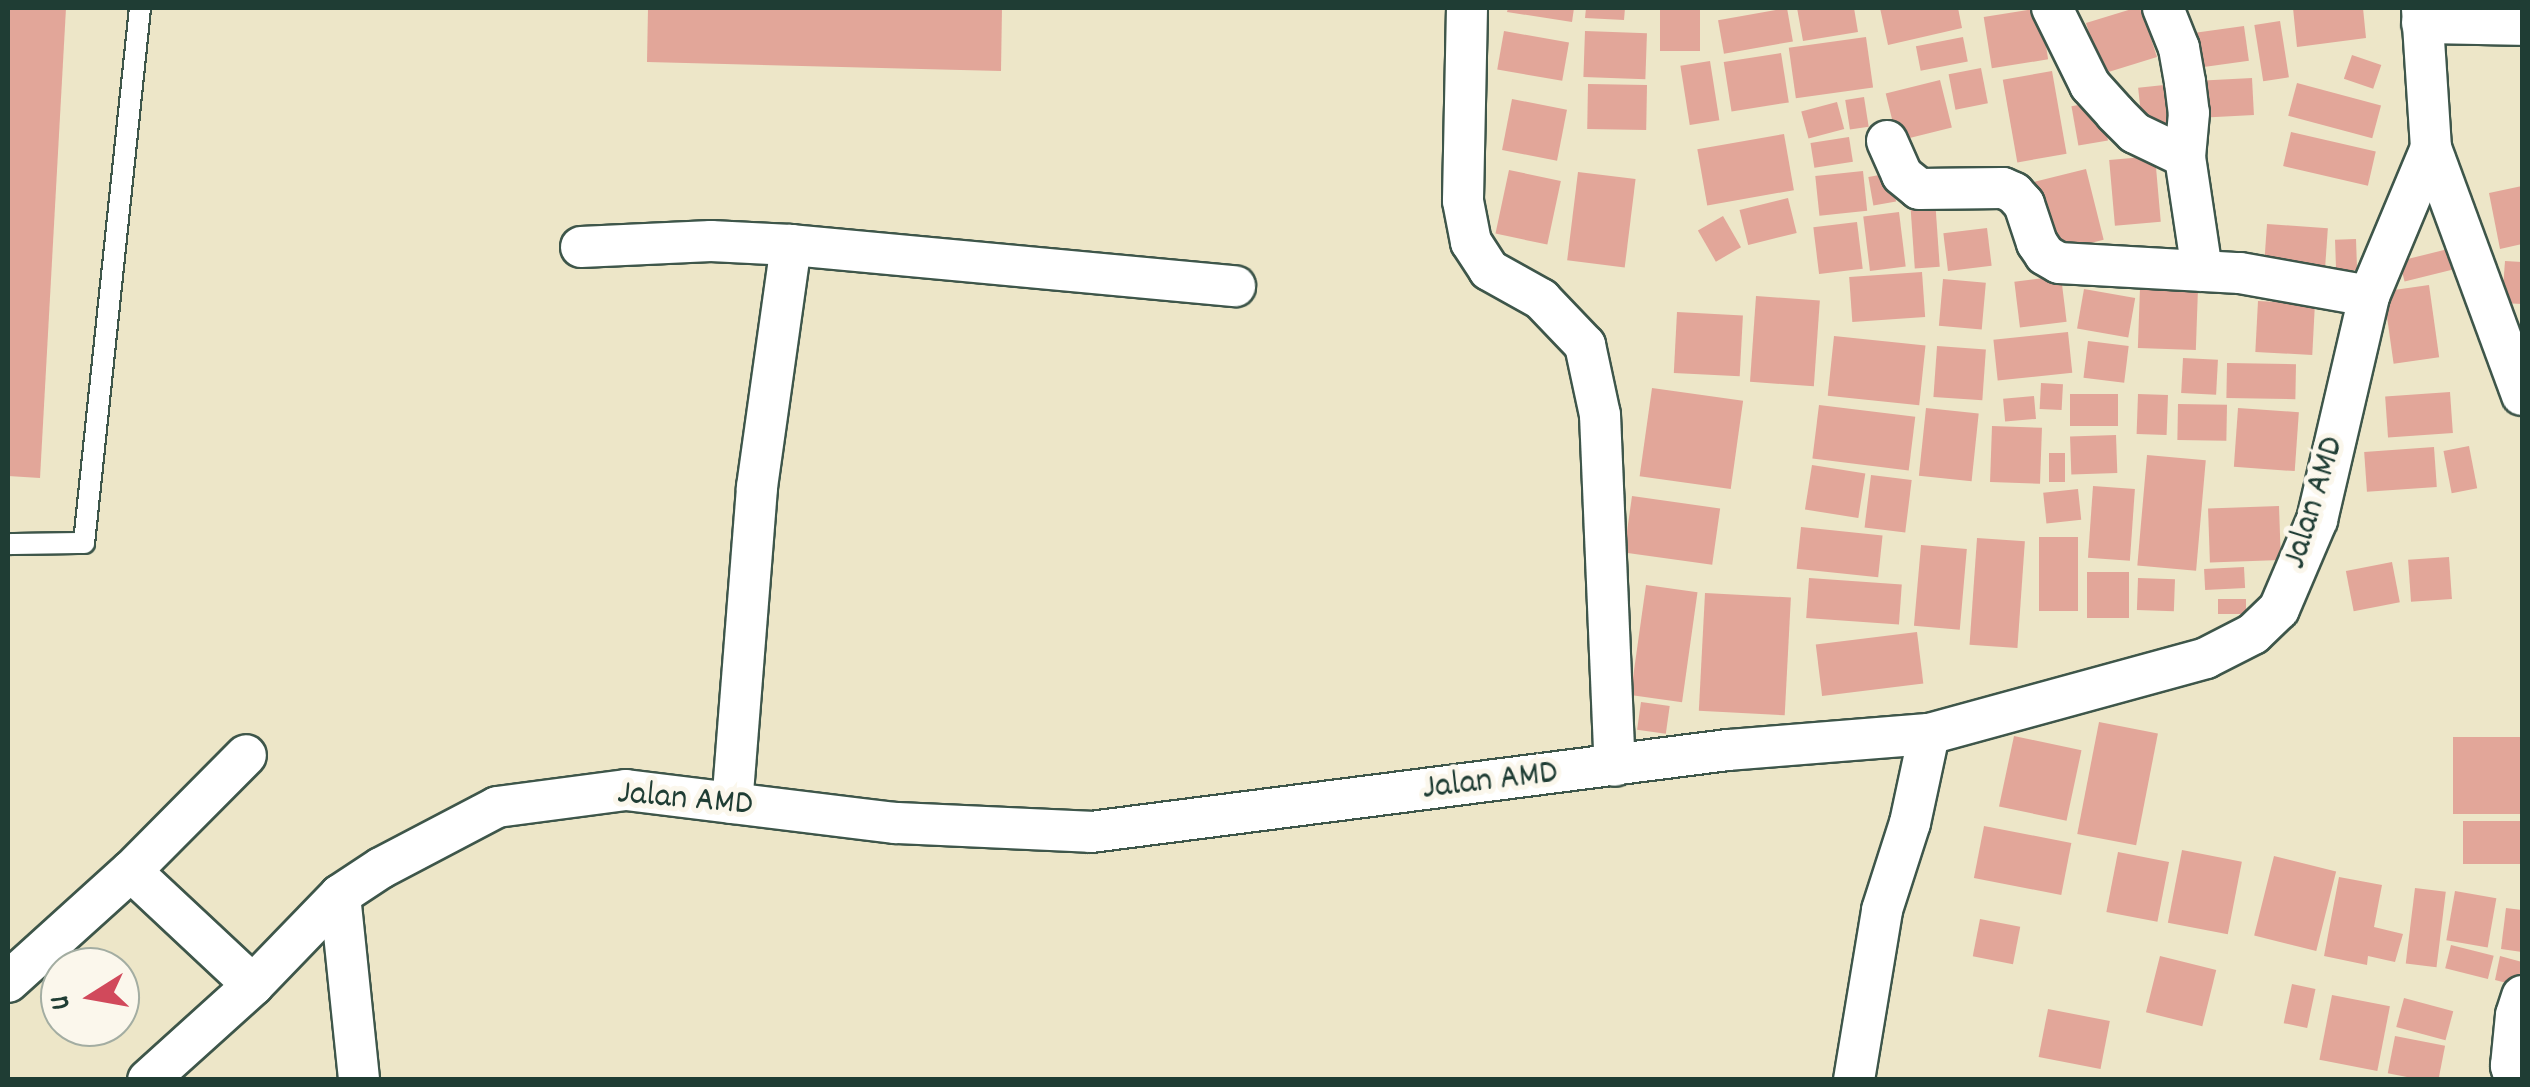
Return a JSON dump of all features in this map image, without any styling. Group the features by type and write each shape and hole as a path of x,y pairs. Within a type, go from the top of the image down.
{"street":[{"path":"1467,8 1463,201 1471,242 1489,270 1542,299 1586,345 1600,415 1614,766"},
{"path":"2052,8 2090,85 2114,113 2135,133 2185,157"},
{"path":"2163,8 2179,48 2185,82 2189,113 2185,157 2202,271"},
{"path":"2422,15 2522,25"},
{"name":"Jalan AMD","path":"148,1080 253,985 340,895 381,868 497,807 626,790 896,823 1091,832 1728,750 1929,734 2206,658 2253,634 2279,608 2317,520 2369,296 2432,148 2422,15"},
{"path":"1887,141 1902,175 1919,189 2003,188 2014,192 2024,204 2037,242 2045,254 2060,262 2240,272 2369,296"},
{"path":"2432,148 2522,395"},
{"path":"581,247 711,240 1236,286"},
{"path":"732,802 746,668 757,488 784,322 791,245"},
{"path":"1854,1080 1882,910 1910,824 1929,734"},
{"path":"8,982 131,871 246,755"},
{"path":"131,871 253,985"},
{"path":"340,895 359,1080"},
{"path":"2515,1080 2511,1066 2522,996"}],"lane":[{"path":"8,544 84,544 140,8"}],"building":[{"path":"8,8 66,8 40,478 8,476"},
{"path":"648,8 1002,8 1001,71 647,62"},
{"path":"1508,8 1574,8 1572,22 1507,12"},
{"path":"1586,8 1625,8 1624,20 1585,18"},
{"path":"1660,8 1700,8 1700,51 1660,51"},
{"path":"1787,8 1793,41 1724,54 1718,20"},
{"path":"1797,8 1854,8 1858,32 1803,41"},
{"path":"1880,8 1958,8 1962,28 1888,45"},
{"path":"2040,8 2048,59 1992,68 1984,17"},
{"path":"2141,8 2157,57 2102,74 2086,23"},
{"path":"2293,8 2363,8 2366,38 2297,47"},
{"path":"2280,21 2289,77 2263,81 2254,25"},
{"path":"2244,26 2249,61 2198,68 2193,33"},
{"path":"1504,31 1569,42 1562,81 1497,69"},
{"path":"1585,31 1647,33 1645,79 1583,77"},
{"path":"1866,37 1873,88 1796,98 1789,48"},
{"path":"1963,37 1968,62 1921,71 1916,46"},
{"path":"1781,53 1789,102 1732,111 1724,62"},
{"path":"2352,55 2381,65 2373,89 2344,79"},
{"path":"1710,61 1719,120 1690,125 1680,66"},
{"path":"1981,68 1988,103 1955,110 1949,74"},
{"path":"2052,71 2067,154 2017,162 2003,80"},
{"path":"2252,78 2254,115 2206,117 2204,81"},
{"path":"1940,80 1952,128 1898,141 1886,94"},
{"path":"2297,83 2381,106 2372,138 2288,116"},
{"path":"1588,84 1647,85 1646,130 1587,129"},
{"path":"2164,85 2168,123 2142,126 2138,88"},
{"path":"1864,97 1869,127 1850,130 1845,100"},
{"path":"1512,99 1567,110 1557,161 1502,150"},
{"path":"2101,101 2108,140 2078,146 2071,106"},
{"path":"1837,102 1844,129 1809,139 1801,112"},
{"path":"2291,132 2376,152 2368,186 2283,166"},
{"path":"1784,134 1794,190 1707,205 1697,149"},
{"path":"1849,137 1853,162 1814,168 1810,143"},
{"path":"2155,156 2161,222 2115,226 2109,160"},
{"path":"2086,169 2104,240 2052,253 2035,182"},
{"path":"1509,170 1561,181 1547,245 1495,234"},
{"path":"1863,171 1867,211 1819,216 1815,176"},
{"path":"1578,172 1636,179 1625,267 1567,260"},
{"path":"1891,173 1896,202 1873,206 1868,177"},
{"path":"2522,186 2522,244 2500,249 2489,193"},
{"path":"1788,198 1797,233 1748,245 1739,210"},
{"path":"1935,199 1940,267 1915,269 1910,201"},
{"path":"1899,212 1906,267 1870,271 1863,216"},
{"path":"1723,216 1741,247 1716,262 1698,230"},
{"path":"1857,222 1863,269 1819,274 1813,227"},
{"path":"2267,224 2328,228 2325,266 2264,262"},
{"path":"1987,228 1992,266 1948,271 1943,233"},
{"path":"2356,239 2357,270 2336,271 2335,240"},
{"path":"2448,249 2453,269 2405,281 2399,261"},
{"path":"2505,261 2522,262 2522,304 2502,303"},
{"path":"1922,272 1925,317 1852,322 1849,277"},
{"path":"2061,276 2067,322 2020,327 2014,282"},
{"path":"1943,279 1986,283 1982,330 1939,326"},
{"path":"2429,285 2439,357 2394,364 2383,291"},
{"path":"2140,287 2198,289 2196,350 2138,348"},
{"path":"2084,289 2135,298 2128,337 2077,328"},
{"path":"1756,296 1820,300 1814,386 1750,382"},
{"path":"2258,301 2315,304 2312,355 2255,352"},
{"path":"1677,312 1743,315 1740,376 1674,373"},
{"path":"2068,332 2072,373 1998,381 1993,340"},
{"path":"1834,336 1925,346 1919,405 1828,396"},
{"path":"2088,341 2129,346 2124,383 2083,378"},
{"path":"1937,346 1986,349 1982,400 1933,397"},
{"path":"2183,358 2218,360 2216,395 2181,393"},
{"path":"2227,363 2296,364 2295,399 2226,398"},
{"path":"2041,383 2063,384 2062,410 2040,409"},
{"path":"1652,388 1743,401 1731,489 1640,476"},
{"path":"2450,392 2453,433 2388,437 2385,397"},
{"path":"2070,394 2118,394 2118,426 2070,426"},
{"path":"2138,394 2168,395 2167,435 2137,434"},
{"path":"2034,396 2036,419 2005,422 2003,399"},
{"path":"2178,404 2227,405 2226,441 2177,440"},
{"path":"1819,405 1915,417 1909,470 1812,459"},
{"path":"1926,408 1979,414 1972,481 1919,476"},
{"path":"2238,408 2299,412 2295,471 2234,467"},
{"path":"1992,426 2042,428 2040,484 1990,482"},
{"path":"2116,435 2117,473 2071,475 2070,437"},
{"path":"2469,446 2477,488 2452,493 2443,451"},
{"path":"2434,447 2437,487 2367,492 2364,452"},
{"path":"2049,453 2065,453 2065,482 2049,482"},
{"path":"2147,455 2206,460 2196,571 2137,566"},
{"path":"1812,465 1865,473 1858,518 1805,509"},
{"path":"1871,475 1912,480 1905,533 1865,528"},
{"path":"2093,486 2135,489 2130,561 2088,558"},
{"path":"2078,489 2081,520 2046,523 2043,493"},
{"path":"1632,496 1720,508 1712,565 1624,552"},
{"path":"2279,506 2281,560 2210,562 2208,508"},
{"path":"1801,527 1883,536 1878,577 1797,569"},
{"path":"2039,537 2078,537 2078,611 2039,611"},
{"path":"1977,538 2025,541 2017,648 1970,645"},
{"path":"1921,545 1967,549 1960,630 1914,626"},
{"path":"2449,557 2452,599 2411,602 2408,560"},
{"path":"2392,562 2400,602 2354,611 2346,571"},
{"path":"2244,567 2245,588 2205,590 2204,569"},
{"path":"2087,572 2129,572 2129,618 2087,618"},
{"path":"1809,578 1902,584 1899,624 1806,618"},
{"path":"2138,578 2175,579 2174,611 2137,610"},
{"path":"1646,585 1697,592 1682,702 1631,695"},
{"path":"1705,593 1791,598 1785,715 1699,711"},
{"path":"2218,599 2246,599 2246,614 2218,614"},
{"path":"1917,632 1923,684 1822,696 1816,644"},
{"path":"1641,702 1670,706 1666,734 1637,730"},
{"path":"2099,722 2158,733 2136,845 2077,834"},
{"path":"2014,736 2081,750 2067,821 1999,806"},
{"path":"2453,737 2522,737 2522,814 2453,814"},
{"path":"2463,821 2522,821 2522,864 2463,864"},
{"path":"1984,826 2071,843 2061,895 1974,878"},
{"path":"2182,850 2242,862 2228,934 2168,923"},
{"path":"2118,852 2169,862 2157,922 2106,912"},
{"path":"2274,856 2336,871 2316,951 2254,936"},
{"path":"2339,877 2382,885 2374,927 2403,934 2395,962 2368,956 2367,965 2324,956"},
{"path":"2415,888 2446,892 2437,967 2406,963"},
{"path":"2455,891 2496,898 2488,948 2446,940"},
{"path":"2506,908 2522,910 2522,952 2501,949"},
{"path":"1980,919 2020,927 2013,964 1973,956"},
{"path":"2451,945 2494,956 2488,979 2445,968"},
{"path":"2160,956 2216,970 2202,1026 2146,1012"},
{"path":"2500,956 2522,962 2522,987 2495,980"},
{"path":"2292,984 2315,989 2307,1028 2284,1023"},
{"path":"2332,995 2390,1006 2377,1071 2319,1060"},
{"path":"2404,998 2453,1011 2445,1040 2396,1027"},
{"path":"2048,1009 2110,1021 2100,1069 2039,1057"},
{"path":"2395,1036 2445,1046 2438,1080 2388,1073"}]}
